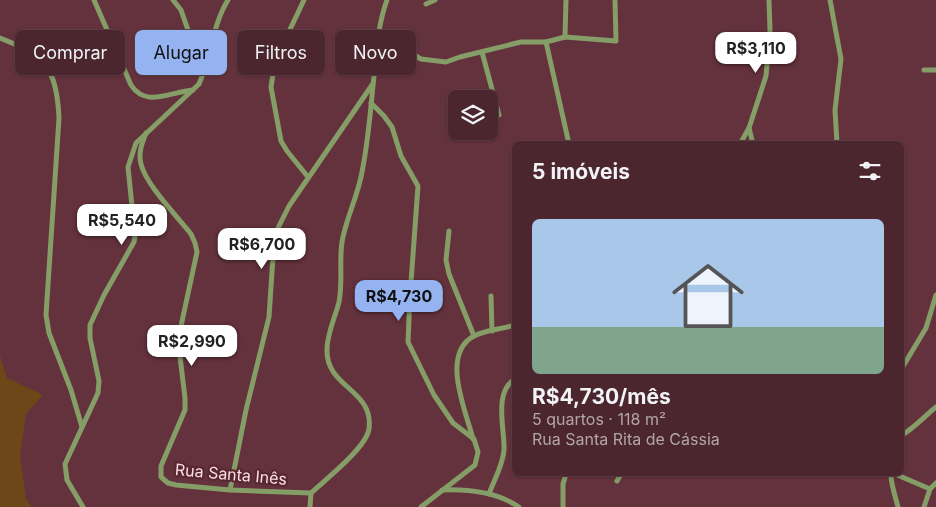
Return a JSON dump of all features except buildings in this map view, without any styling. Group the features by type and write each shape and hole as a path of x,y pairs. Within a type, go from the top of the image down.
{"street":[{"path":"94,0 136,93 149,98 193,90"},
{"path":"173,0 181,10 188,30"},
{"path":"215,30 220,14 228,0"},
{"path":"304,0 275,61 271,87 282,141 287,151 308,177"},
{"path":"379,30 387,0"},
{"path":"426,4 435,0"},
{"path":"565,37 566,0"},
{"path":"416,57 420,59 446,62 521,42 546,42 565,37 616,41 615,0"},
{"path":"742,141 749,128 766,76 770,31 769,0"},
{"path":"830,0 841,59 835,110 837,141"},
{"path":"0,38 33,53 42,60 49,69 56,91 59,118 46,315 49,332 71,390 82,428"},
{"path":"546,42 568,141"},
{"path":"482,52 499,115"},
{"path":"924,70 936,70"},
{"path":"83,507 70,487 64,472 64,464 98,393 99,381 90,338 90,325 104,295 134,242 128,167 136,142 199,84 203,75"},
{"path":"310,507 311,493 362,445 369,430 366,406 330,369 327,350 329,332 339,302 342,242 362,173 374,75"},
{"path":"230,490 246,410 269,317 276,234 288,206 373,82"},
{"path":"371,103 392,127 401,156 418,186 408,342 434,396 453,423 474,439"},
{"path":"749,128 752,141"},
{"name":"Rua Santa Inês","path":"146,133 140,154 143,170 149,181 191,234 197,252 178,340 185,410 161,466 161,477 168,483 176,485 230,490 311,493"},
{"path":"449,231 446,260 449,274 474,336"},
{"path":"904,365 926,328 936,295"},
{"path":"491,296 492,331"},
{"path":"423,506 474,465 478,452 457,378 456,362 460,346 474,336 512,326"},
{"path":"489,494 504,450 503,396 512,381"},
{"path":"904,434 936,407"},
{"path":"562,507 563,484 565,476"},
{"path":"617,481 619,476"},
{"path":"891,476 898,507"},
{"path":"900,476 930,489"},
{"path":"924,507 930,489 936,483"},
{"path":"442,490 466,489 489,494 514,503 519,507"}],"shaded area":[{"path":"0,356 7,378 43,395 26,414 20,456 26,499 32,507 0,507"}]}
